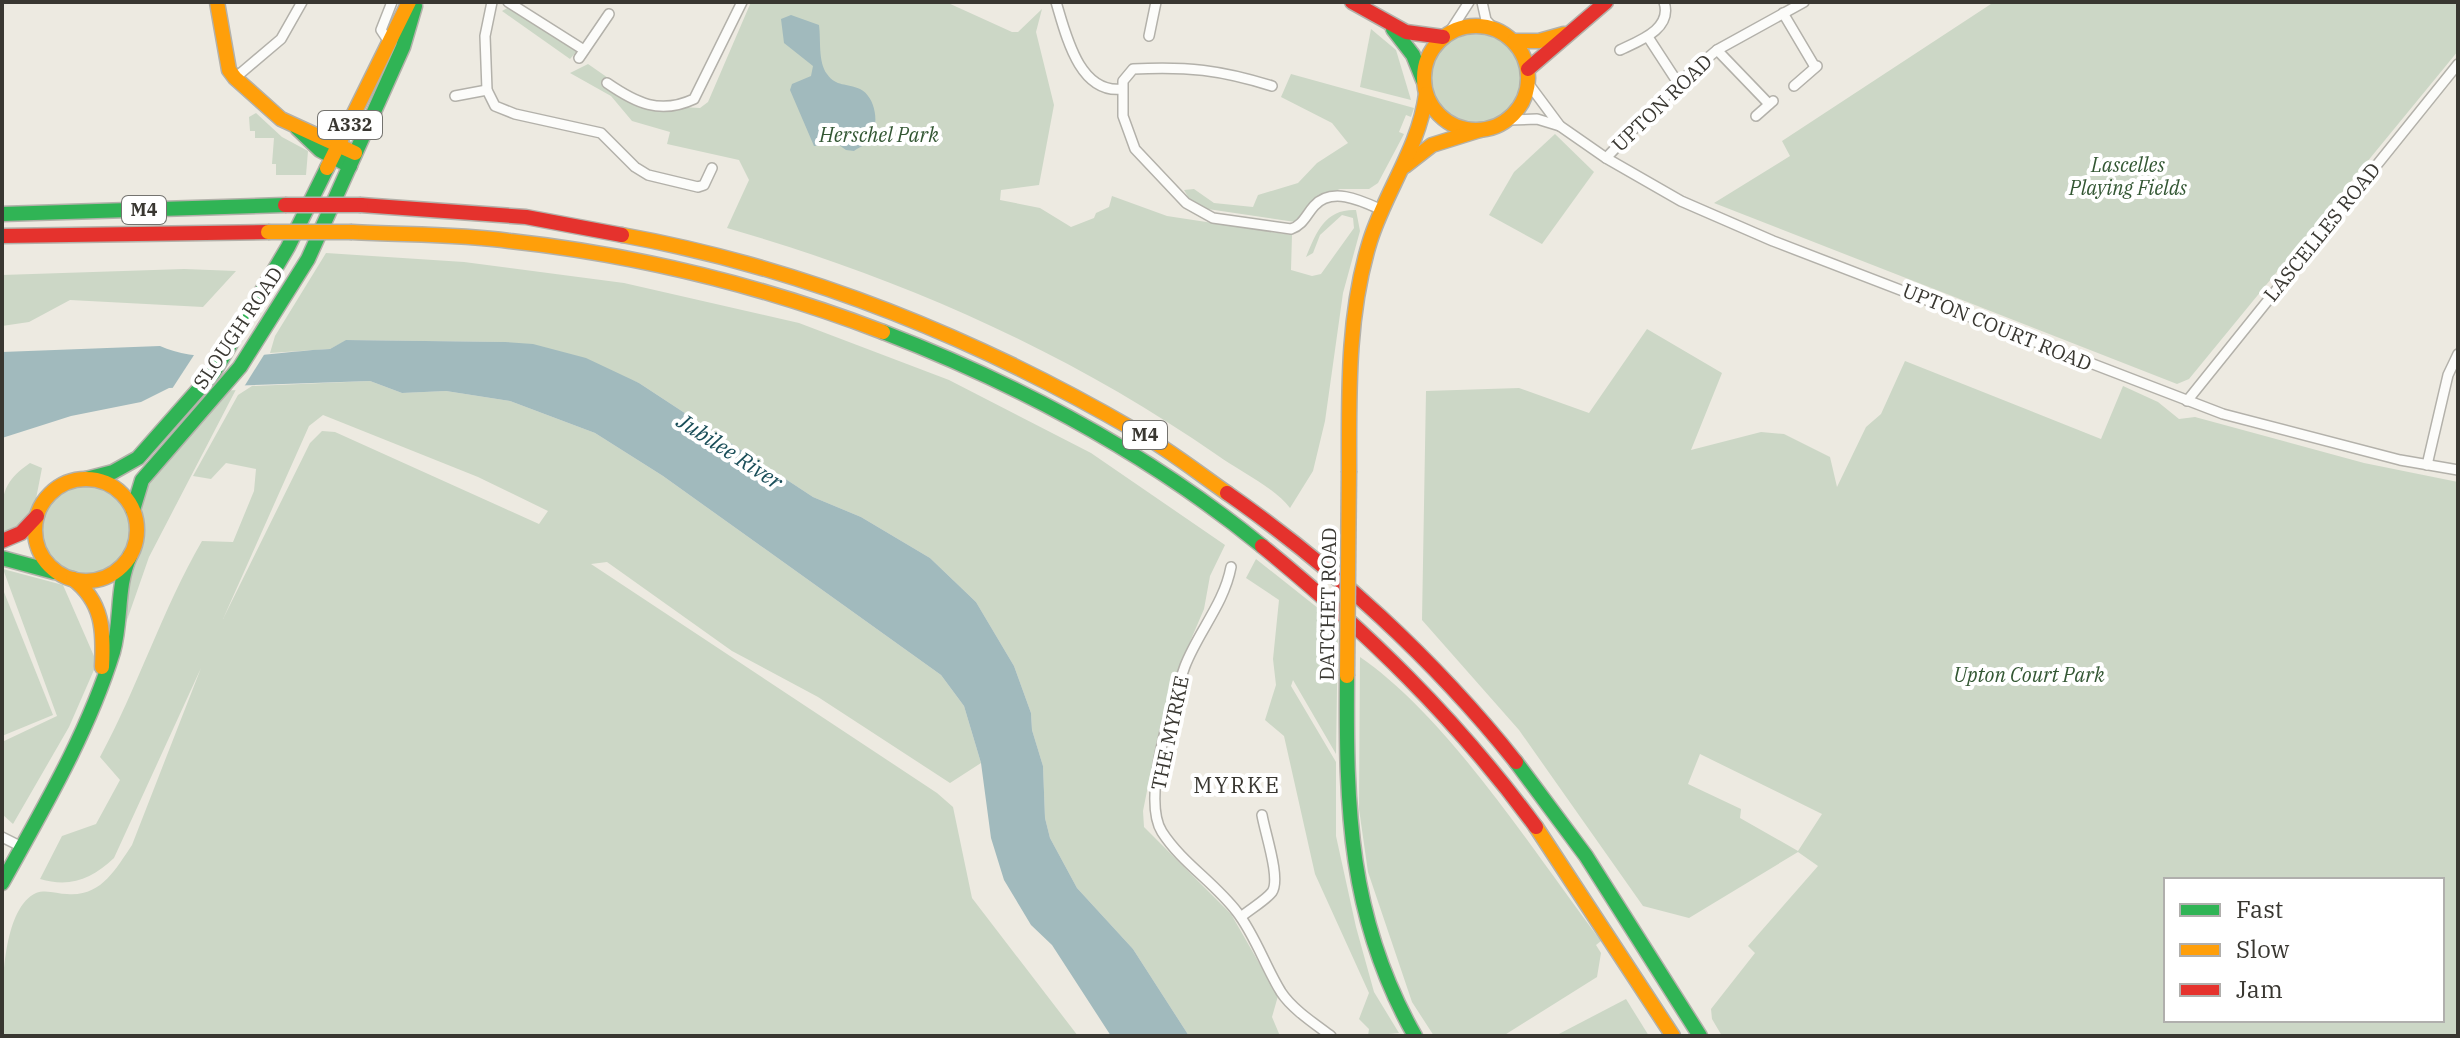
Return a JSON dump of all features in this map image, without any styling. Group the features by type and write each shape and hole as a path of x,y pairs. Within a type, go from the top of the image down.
{"main road":[{"path":"217,2 224,44 235,78 304,137 352,159"},
{"name":"A332","path":"336,151 409,2"},
{"name":"A332","path":"352,159 403,47 416,2"},
{"path":"1352,2 1392,27 1420,38 1446,35 1463,27 1493,28 1514,41 1539,41 1565,34"},
{"path":"1392,27 1413,55 1424,87 1440,117 1452,125 1480,130 1508,120 1518,109 1528,76 1565,34 1606,2"},
{"path":"1424,87 1428,56 1446,35"},
{"path":"1514,41 1528,76"},
{"name":"DATCHET ROAD","path":"1415,1036 1389,988 1358,884 1348,798 1347,676 1350,388 1359,292 1366,255 1382,210 1422,122 1424,87"},
{"name":"DATCHET ROAD","path":"1402,169 1432,145 1480,130"},
{"name":"SLOUGH ROAD","path":"86,479 113,472 138,458 194,398 270,281 336,151"},
{"name":"SLOUGH ROAD","path":"133,510 135,495 146,475 212,403 266,330 308,259 352,159"},
{"name":"M4","path":"2,214 361,205 454,208 538,217 672,241 765,265 894,308 983,346 1066,388 1156,441 1296,542 1376,612 1442,677 1510,754 1567,830 1700,1036"},
{"name":"M4","path":"2,236 352,232 452,234 551,243 653,260 734,280 856,317 1034,395 1111,439 1197,495 1285,562 1355,622 1427,695 1490,767 1556,852 1673,1036"},
{"path":"86,479 115,488 133,510"},
{"name":"A332","path":"2,541 21,533 37,516 47,497 59,486 86,479"},
{"name":"A332","path":"130,556 136,535 133,510"},
{"path":"37,516 38,547 49,565 94,597 100,612 104,644 101,683"},
{"path":"2,558 86,580 110,574 130,556"},
{"path":"2,883 64,770 101,683 114,647 118,585 130,556"}],"street":[{"path":"235,78 281,39 302,2"},
{"path":"389,42 381,30 392,2"},
{"path":"492,2 485,36 487,90 495,106 515,114 601,133 635,167 648,175 698,187 704,185 712,168"},
{"path":"508,2 581,54 609,14"},
{"path":"607,83 646,107 680,106 694,99 742,2"},
{"path":"1056,2 1076,57 1092,84 1107,91 1122,89"},
{"path":"1149,36 1156,2"},
{"path":"1446,35 1469,2"},
{"path":"1482,2 1486,20 1493,28"},
{"path":"1620,50 1648,37 1662,22 1667,10 1664,2"},
{"name":"UPTON ROAD","path":"1606,158 1678,83 1717,50 1804,2"},
{"path":"1783,13 1818,66 1794,86"},
{"path":"1648,37 1678,83"},
{"path":"1717,50 1771,103 1756,116"},
{"name":"LASCELLES ROAD","path":"2187,401 2458,64"},
{"path":"1272,86 1221,71 1186,66 1133,69 1123,81 1123,116 1135,149 1197,212 1213,218 1291,229 1302,223 1317,203 1335,196 1353,198 1382,210"},
{"name":"UPTON COURT ROAD","path":"1528,76 1560,126"},
{"path":"455,96 487,90"},
{"name":"UPTON COURT ROAD","path":"1508,120 1537,119 1560,126 1606,158 1670,195 1773,241 2187,401 2288,432 2458,470"},
{"path":"2427,465 2448,375 2458,354"},
{"name":"THE MYRKE","path":"1231,567 1228,585 1186,665 1154,787 1159,828 1183,859 1213,884 1241,917 1283,995 1331,1036"},
{"path":"1241,917 1273,891 1277,874 1266,845 1262,815"},
{"path":"2,837 22,847"}],"green space":[{"name":"Herschel Park","path":"751,2 946,2 1012,32 1018,32 1042,9 1036,32 1054,105 1039,185 1001,190 1000,200 1040,208 1071,227 1094,218 1096,213 1109,207 1112,196 1167,216 1292,235 1291,270 1312,276 1321,274 1354,228 1353,218 1342,215 1320,235 1313,253 1306,257 1318,230 1337,213 1356,210 1360,231 1343,293 1325,421 1313,471 1290,508 1266,486 1160,417 1042,351 919,294 727,228 749,180 739,160 667,144 670,132 632,121 611,96 570,73 588,64 647,105 700,108 708,102"},
{"name":"Lascelles Playing Fields","path":"1994,2 2458,2 2458,51 2189,379 2177,384 1714,203 1790,156 1782,141"},
{"path":"509,7 577,51 570,59 502,11"},
{"path":"1371,29 1396,50 1411,100 1360,87"},
{"path":"1476,34 1493,38 1508,47 1517,62 1521,79 1517,96 1508,111 1493,120 1476,124 1459,120 1444,111 1435,96 1431,79 1435,62 1444,47 1459,38"},
{"path":"1291,74 1414,108 1411,117 1406,115 1399,132 1404,134 1378,183 1369,189 1340,189 1318,198 1295,222 1194,207 1184,190 1194,189 1214,203 1253,207 1258,195 1298,183 1317,163 1348,143 1332,123 1281,97"},
{"path":"256,113 282,137 308,151 306,175 276,175 276,164 272,164 274,138 255,138 255,131 250,131 249,117"},
{"path":"1555,134 1594,172 1542,244 1489,215 1514,172"},
{"path":"326,253 464,262 624,283 799,323 949,380 1091,453 1225,545 1210,576 1204,609 1175,677 1150,776 1143,811 1144,827 1231,914 1278,996 1272,1017 1280,1036 1189,1036 1133,949 1077,888 1050,838 1045,818 1043,766 1032,730 1031,713 1014,666 976,602 930,558 861,517 813,497 639,383 548,349 504,342 347,340 330,349 270,353 275,336"},
{"path":"184,269 236,271 203,307 70,300 29,322 2,326 2,275"},
{"name":"Upton Court Park","path":"1647,329 1722,373 1691,450 1761,432 1784,434 1830,457 1837,487 1866,427 1881,414 1905,361 2101,439 2123,386 2158,402 2179,419 2195,417 2364,463 2458,482 2458,1036 1722,1036 1712,1019 1711,1009 1755,953 1748,946 1818,866 1798,852 1689,918 1643,906 1519,730 1422,620 1426,391 1519,388 1589,413","holes":["1700,754 1822,814 1798,851 1740,818 1741,809 1688,784"]},
{"path":"242,373 149,557 119,643 131,561 141,541 139,505 146,481"},
{"path":"370,381 402,393 446,391 510,401 595,433 663,476 941,675 964,706 981,763 950,783 818,697 732,651 607,562 591,564 937,793 953,807 972,898 1078,1036 2,1036 2,1000 9,936 24,902 44,891 79,894 89,891 106,880 119,864 132,845 201,668 114,858 80,880 51,882 40,879 62,836 96,824 120,780 100,757 202,541 233,542 254,491 256,469 226,463 211,479 193,476 238,395 252,386","holes":["323,415 478,477 548,511 539,524 335,432 322,431 310,443 223,619 309,426"]},
{"path":"30,463 42,468 35,504 17,530 2,531 5,492 13,478"},
{"path":"86,485 111,492 123,504 130,529 123,554 111,566 86,573 61,566 49,554 42,529 49,504 61,492"},
{"path":"1256,559 1338,624 1336,754 1293,680 1291,686 1336,762 1336,836 1356,927 1374,992 1399,1033 1368,1036 1369,1029 1359,1019 1369,993 1315,874 1284,736 1265,720 1276,685 1273,659 1279,600 1246,578"},
{"path":"3,569 63,585 97,663 69,727 13,824 2,814 2,742 57,716"},
{"path":"2,587 53,715 2,736"},
{"path":"1360,657 1393,683 1458,751 1601,941 1596,945 1601,953 1597,977 1503,1036 1434,1036 1412,1002 1368,872 1359,809"},
{"path":"1626,999 1649,1036 1555,1036"}],"water":[{"path":"791,15 819,25 821,57 830,78 860,89 870,98 875,112 873,134 869,141 854,151 846,150 829,138 823,145 814,146 790,90 792,84 811,76 813,66 784,43 781,19"},
{"name":"Jubilee River","path":"346,340 533,344 586,358 639,383 813,497 861,517 930,558 976,602 1014,666 1031,713 1032,730 1043,766 1045,818 1050,838 1077,888 1133,949 1189,1036 1111,1036 1052,945 1031,925 1004,880 991,838 981,763 964,706 941,675 663,476 595,433 510,401 446,391 402,393 370,381 169,388 141,402 71,416 2,438 2,352 160,346 199,356 220,357 330,349"}],"pier":[{"path":"267,350 242,390 170,392 196,352"}],"traffic: fast":[{"path":"133,510 142,480 240,367 308,259 403,47 415,6"},
{"path":"1393,29 1413,55 1423,80"},
{"path":"297,128 320,150 350,166"},
{"path":"86,479 113,472 138,458 214,372 288,247 327,168"},
{"path":"2,214 285,205"},
{"path":"883,332 983,374 1081,424 1174,481 1262,546"},
{"path":"2,883 64,770 103,682 116,640 123,580 130,556"},
{"path":"2,558 54,572"},
{"path":"1347,676 1350,817 1364,905 1376,949 1415,1036"},
{"path":"1516,762 1586,856 1700,1036"}],"traffic: slow":[{"path":"217,2 229,70 235,78 281,119 355,153"},
{"path":"327,168 409,2"},
{"path":"1476,26 1496,30 1513,41 1524,58 1528,78 1524,98 1513,115 1496,126 1476,130 1456,126 1439,115 1428,98 1424,78 1428,58 1439,41 1456,30 1476,26"},
{"path":"1514,41 1539,41 1564,34"},
{"path":"1349,471 1351,355 1362,269 1377,222 1417,133 1426,94"},
{"path":"1405,166 1432,145 1480,130"},
{"path":"268,232 352,232"},
{"path":"352,232 490,239 558,247 653,264 792,300 883,332"},
{"path":"622,235 757,266 887,310 951,337 1014,366 1136,431 1227,493"},
{"path":"1347,676 1349,471"},
{"path":"86,479 105,483 122,494 133,511 137,530 133,549 122,566 105,577 86,581 67,577 50,566 39,549 35,530 39,511 50,494 67,483 86,479"},
{"path":"73,579 90,597 100,618 102,667"},
{"path":"1536,827 1673,1036"}],"traffic: jam":[{"path":"1352,2 1406,32 1443,37"},
{"path":"1528,69 1606,2"},
{"path":"285,205 361,205"},
{"path":"361,205 526,217 622,235"},
{"path":"2,236 268,232"},
{"path":"1227,493 1305,552 1381,617 1452,687 1516,762"},
{"path":"2,541 21,533 37,516"},
{"path":"1262,546 1337,610 1408,678 1474,749 1536,827"}],"district":[{"name":"MYRKE","path":"1237,785"}]}
